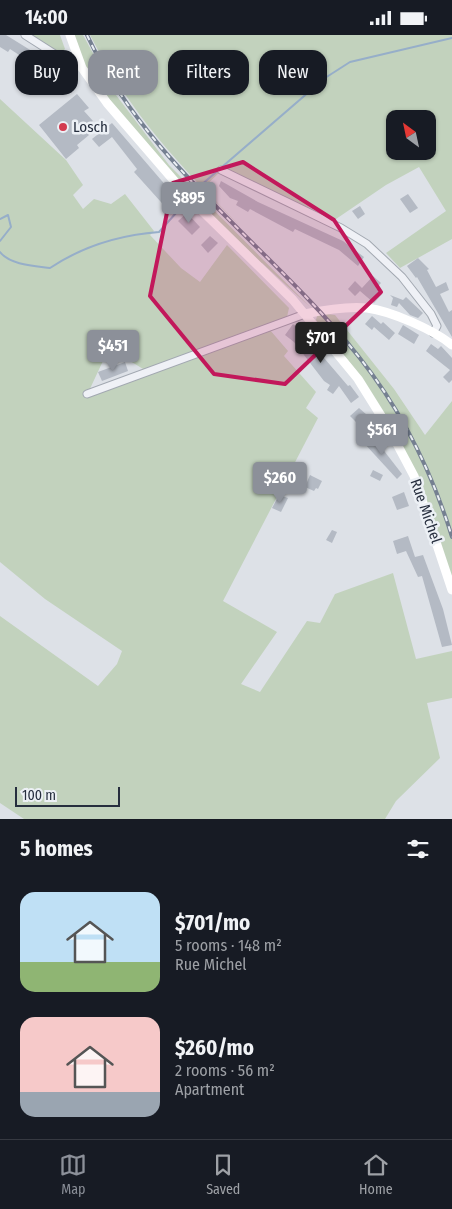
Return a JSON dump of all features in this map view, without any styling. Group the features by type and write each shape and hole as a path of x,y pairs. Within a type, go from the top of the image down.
{"main road":[{"name":"Rue Michel","path":"70,35 75,50"},
{"name":"Rue Michel","path":"78,58 102,96 189,199 305,314 358,379 404,455 427,512 452,590"},
{"path":"305,314 367,308 386,313 433,333 452,345"}],"street":[{"path":"25,35 48,50"},
{"path":"221,170 341,228 384,257 430,314 437,326 433,333"},
{"path":"88,394 305,314"}],"highlighted area":[{"path":"243,162 334,220 381,292 285,384 214,374 150,296 173,183"}],"green space":[{"path":"31,35 60,35 65,49 56,50"},
{"path":"70,35 83,35 91,50 88,50 88,76 78,50"},
{"path":"90,35 452,35 452,239 400,268 386,253 446,211 419,167 386,185 336,219 221,171 203,188 240,226 196,181 176,159 126,95 158,95 158,50 98,50"},
{"path":"102,95 116,95 169,165 310,307 262,263 257,266 189,198"},
{"path":"0,99 66,160 83,185 73,195 83,209 94,199 111,204 125,194 154,231 150,235 181,268 200,282 227,245 289,308 287,317 279,320 270,330 288,351 284,356 316,392 306,408 318,418 223,601 277,632 241,684 260,692 307,621 320,623 335,594 393,573 416,659 452,651 452,698 427,703 440,758 396,801 385,819 24,819 0,803 0,616 98,686 117,664 122,651 45,599 0,562","holes":["109,348 148,372 88,393"]},
{"path":"335,315 394,389 425,435 452,401 452,583 420,484 364,381 316,320 317,316"}],"building":[{"path":"0,35 6,35 30,50 15,50 15,52 10,49 8,52 0,47"},
{"name":"Losch","path":"76,95 89,108 84,111 93,121 84,129 89,135 77,145 79,148 66,159 39,125"},
{"path":"112,123 180,202 169,211 134,172 137,169 112,137 99,147 92,139"},
{"path":"221,181 258,202 343,241 364,257 358,266 339,250 295,229 293,232 250,209 248,212 236,205 238,201 230,198 219,186"},
{"path":"408,194 418,208 410,213 400,199"},
{"path":"360,206 365,214 358,219 352,211"},
{"path":"187,213 200,227 192,235 178,221"},
{"path":"210,236 218,243 208,253 201,245"},
{"path":"418,258 429,269 427,270 436,287 446,282 449,290 440,294 449,312 452,310 452,337 417,277 407,266"},
{"path":"373,276 381,283 376,288 382,294 374,303 360,291 355,296 348,289 355,281 362,288"},
{"path":"390,295 403,300 406,297 423,313 418,318 410,315 399,303 397,307 391,305 393,298"},
{"path":"372,316 381,324 383,322 395,333 389,340 374,327 372,330 365,324"},
{"path":"293,324 359,397 351,403 339,386 333,394 327,390 330,385 324,381 294,342 285,335"},
{"path":"403,325 419,335 414,344 398,334"},
{"path":"431,344 438,349 441,346 452,358 452,380 449,383 443,377 450,370 426,351"},
{"path":"125,362 128,371 102,381 98,372"},
{"path":"359,408 367,415 358,424 350,416"},
{"path":"371,434 402,474 397,479 363,442"},
{"path":"373,470 383,475 380,481 370,476"},
{"path":"310,475 322,481 318,489 316,488 314,491 305,487"},
{"path":"404,492 409,506 397,510 392,497"},
{"path":"282,496 288,498 281,512 272,508 278,497 281,498"},
{"path":"332,530 337,532 332,543 326,540"},
{"path":"408,536 415,557 423,555 443,609 452,645 442,647 422,576 418,577 406,551 397,554 393,541"}],"waterway":[{"path":"200,186 325,78 350,62 452,38"},
{"path":"0,252 16,262 50,268 75,254 102,243 130,236 159,232 185,203"},
{"path":"0,219 8,215 11,227 0,241"}],"railway":[{"path":"87,35 113,82 143,125 213,203 325,317 375,378 414,443 435,489 452,537"}],"place":[{"name":"Losch","path":"63,127"}]}
